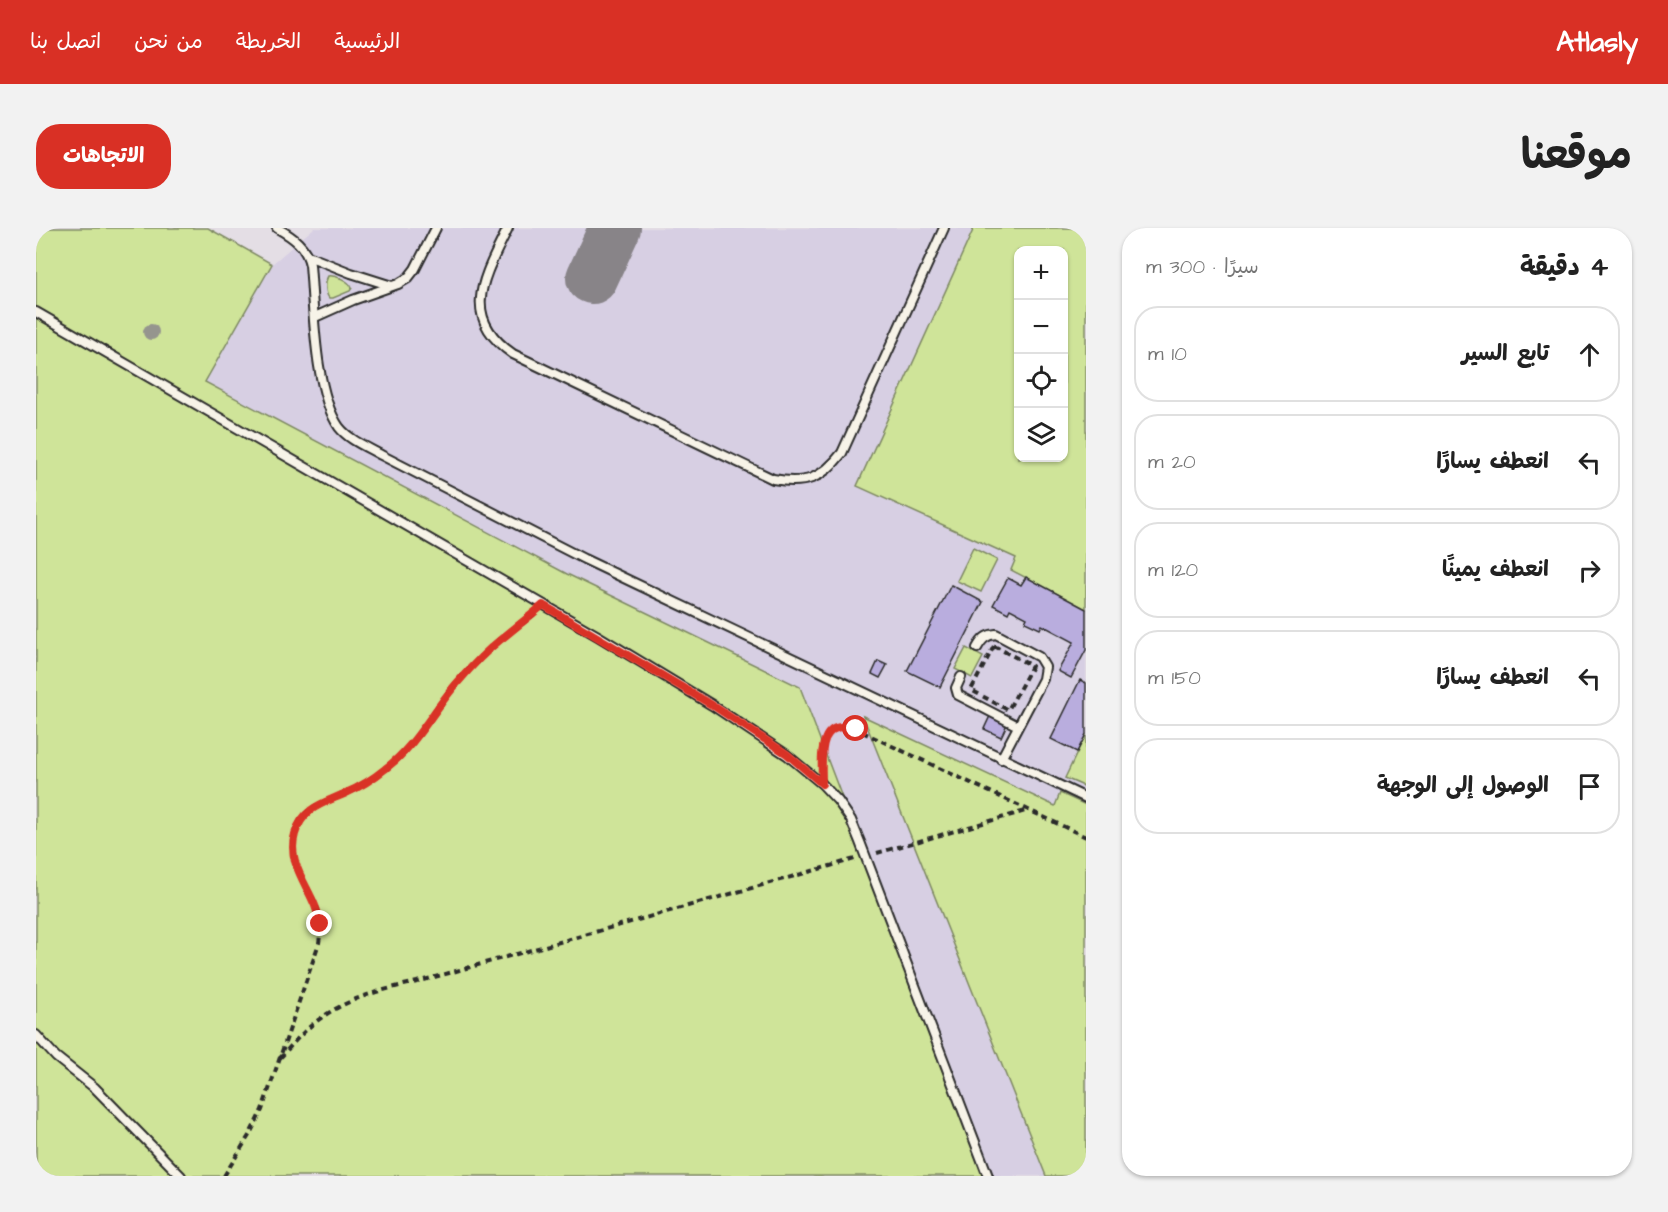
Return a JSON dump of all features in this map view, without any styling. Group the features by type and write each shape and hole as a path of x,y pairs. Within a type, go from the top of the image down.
{"lane":[{"path":"277,228 298,241 308,256 321,380 340,428 349,436 381,455 584,559 1086,798"},
{"path":"315,317 403,282 412,274 436,228"},
{"path":"508,228 485,278 480,302 486,326 500,345 513,354 773,479 789,482 804,481 819,475 832,466 842,453 944,228"},
{"path":"308,256 392,286"},
{"path":"36,312 712,705 787,754 822,784 851,820 988,1176"},
{"path":"977,648 984,638 996,634 1035,654 1043,661 1045,673 1043,679 1001,759"},
{"path":"961,677 956,688 958,695 1018,726"},
{"path":"36,1035 56,1057 95,1088 182,1176"}],"path":[{"path":"224,1176 262,1110 319,943 319,914 295,865 293,854 293,843 300,822 314,807 355,789 393,764 413,742 460,680 499,641 543,605"},
{"path":"994,646 1032,666 1008,710 971,690 994,646"},
{"path":"822,784 822,747 826,736 834,728 845,726 856,729 1086,837"},
{"path":"280,1058 316,1021 349,1001 367,994 417,982 1029,810"}],"shaded area":[{"path":"36,228 208,228 272,264 314,228 1086,228 1086,1176 36,1176"}],"green space":[{"path":"36,228 208,228 272,264 205,382 567,574 800,687 986,1176 36,1176"},
{"path":"974,228 1086,228 1086,609 1011,570 1016,558 857,486"},
{"path":"328,276 342,279 352,288 350,291 329,298 326,287"},
{"path":"973,548 997,560 981,592 957,581"},
{"path":"966,648 983,657 972,678 955,669"},
{"path":"863,716 1055,806 1060,793 1086,805 1086,1176 1046,1176"},
{"path":"1086,734 1086,787 1065,778"}],"building":[{"path":"1026,577 1086,609 1086,650 1071,678 1058,671 1074,642 1042,625 1040,629 1025,622 1027,618 1010,609 1008,613 993,605 1008,578 1021,585"},
{"path":"951,585 983,602 940,687 907,671"},
{"path":"878,661 887,665 880,678 872,674"},
{"path":"1080,680 1086,683 1086,734 1077,752 1051,739"},
{"path":"990,716 1007,724 1001,737 984,729"}],"taxiway":[{"path":"592,278 615,228"}],"route":[{"path":"320,924 315,904 295,865 293,843 300,822 314,807 355,789 393,764 413,742 460,680 499,641 543,605 712,705 787,754 822,784 822,747 826,736 834,728 845,726 856,729"}]}
